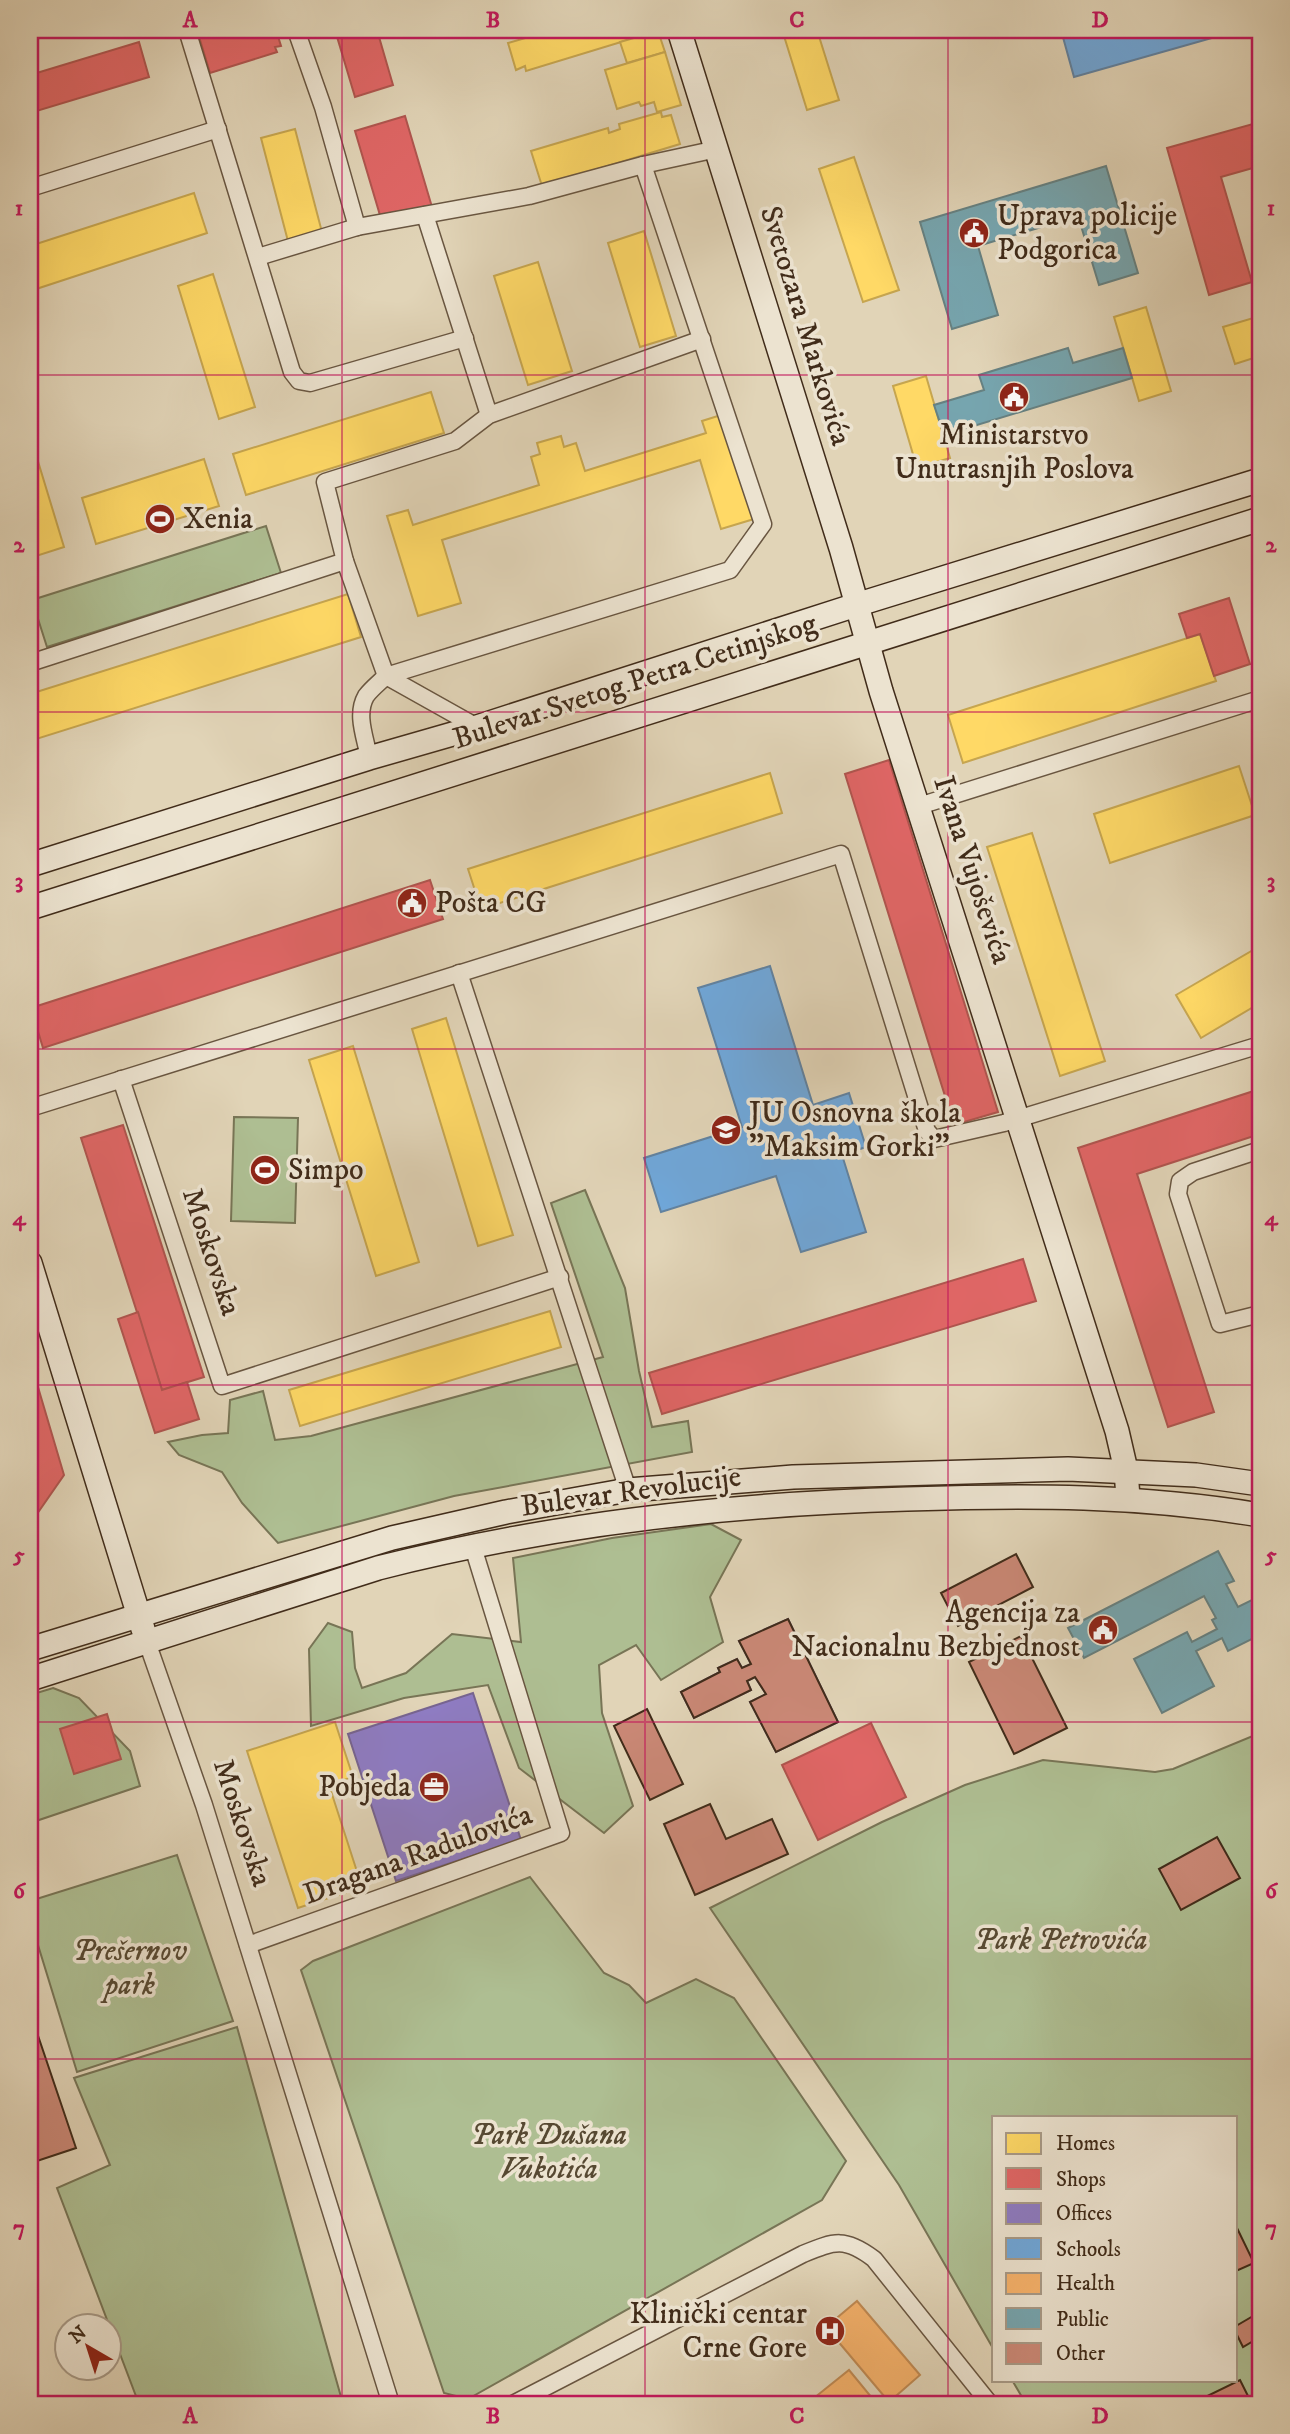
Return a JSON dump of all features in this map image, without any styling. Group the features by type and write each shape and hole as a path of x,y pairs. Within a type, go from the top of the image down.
{"main road":[{"name":"Svetozara Markovića","path":"679,30 841,548 866,642"},
{"name":"Bulevar Svetog Petra Cetinjskog","path":"30,864 1260,481"},
{"name":"Bulevar Svetog Petra Cetinjskog","path":"30,908 1260,519"},
{"name":"Ivana Vujoševića","path":"866,642 1117,1431 1126,1470 1128,1499"},
{"name":"Moskovska","path":"30,1263 147,1642"},
{"name":"Bulevar Revolucije","path":"30,1649 392,1538 506,1512 628,1490 793,1477 1068,1469 1196,1475 1260,1484"},
{"name":"Bulevar Revolucije","path":"30,1679 378,1568 473,1547 586,1527 755,1506 941,1497 1128,1499 1185,1503 1260,1515"}],"street":[{"path":"187,30 292,372 299,381 310,383 465,338"},
{"path":"296,30 323,107 357,227"},
{"path":"30,187 218,129"},
{"path":"258,257 357,227 529,196 643,165 716,149"},
{"path":"369,758 361,718 362,708 366,696 386,676 730,570 763,524 643,165"},
{"path":"425,215 489,415"},
{"path":"386,676 345,561 325,482 455,441 489,415 702,340"},
{"path":"30,663 345,561"},
{"name":"Bulevar Svetog Petra Cetinjskog","path":"386,676 477,727"},
{"path":"919,806 1260,699"},
{"path":"30,1108 841,854 930,1136 934,1139 939,1140 1017,1118 1260,1045"},
{"path":"459,973 628,1490"},
{"name":"Moskovska","path":"121,1079 222,1387 560,1277"},
{"path":"1260,1150 1193,1172 1180,1181 1178,1194 1220,1324 1260,1314"},
{"name":"Dragana Radulovića","path":"248,1945 561,1833 473,1547"},
{"name":"Moskovska","path":"147,1642 204,1805 391,2404"},
{"path":"513,2404 803,2254 821,2246 849,2243 874,2259 990,2404"}],"green space":[{"path":"266,526 281,573 47,647 32,600"},
{"name":"Simpo","path":"234,1117 298,1118 295,1223 231,1221"},
{"path":"585,1190 625,1288 652,1427 688,1421 692,1452 454,1496 278,1543 242,1503 222,1472 179,1455 168,1442 228,1433 230,1400 263,1391 275,1440 311,1436 603,1357 551,1203"},
{"path":"711,1524 741,1540 710,1597 723,1642 661,1680 636,1645 599,1665 602,1713 633,1806 604,1833 519,1768 488,1685 404,1698 311,1726 309,1649 328,1623 352,1632 355,1668 362,1688 406,1673 452,1634 521,1642 513,1558 612,1538"},
{"path":"53,1688 79,1698 130,1751 140,1786 30,1823 30,1695"},
{"name":"Park Petrovića","path":"1260,1733 1260,2404 1026,2404 1013,2382 1238,2382 1238,2116 992,2116 992,2347 899,2185 710,1908 882,1822 965,1785 1043,1760 1155,1772 1173,1769"},
{"name":"Prešernov park","path":"177,1855 233,2021 77,2072 30,1919 30,1901"},
{"name":"Park Dušana Vukotića","path":"530,1877 604,1973 629,1985 646,2003 696,1979 734,1998 846,2161 822,2200 468,2399 444,2393 301,1970 313,1961"},
{"path":"237,2027 343,2404 139,2404 122,2359 122,2312 104,2312 57,2188 110,2165 74,2078"}],"building: Homes":[{"path":"553,30 654,32 526,71 525,66 516,70 508,43"},
{"path":"805,30 817,30 839,100 807,110 784,36"},
{"path":"658,31 665,52 627,63 620,42"},
{"path":"665,52 681,105 657,112 654,102 641,106 639,102 617,109 605,70"},
{"path":"661,112 662,117 671,115 680,144 542,186 531,151 608,128 609,133 620,129 619,124"},
{"path":"295,129 323,236 289,245 261,138"},
{"path":"854,157 899,290 863,302 819,169"},
{"path":"194,193 207,233 30,291 30,246"},
{"path":"644,231 676,336 640,347 608,243"},
{"path":"538,262 572,371 528,385 494,276"},
{"path":"213,274 255,407 219,419 178,286"},
{"path":"1146,307 1171,391 1139,401 1114,317"},
{"path":"1260,316 1260,356 1235,364 1223,327"},
{"path":"926,376 950,458 917,468 893,386"},
{"path":"431,392 444,433 246,495 233,454"},
{"path":"721,415 754,519 721,529 700,460 442,540 461,603 418,616 387,516 408,510 413,525 539,485 531,457 540,454 537,443 561,436 564,447 576,443 585,471 706,433 702,421"},
{"path":"30,435 64,547 30,558"},
{"path":"204,459 219,506 96,544 82,498"},
{"path":"348,594 361,637 30,741 30,694"},
{"path":"1200,634 1216,681 963,763 948,715"},
{"path":"1239,766 1255,815 1110,863 1094,814"},
{"path":"770,773 782,813 481,909 468,869"},
{"path":"1032,833 1105,1061 1060,1076 987,847"},
{"path":"1260,946 1260,1003 1201,1038 1176,995"},
{"path":"446,1018 513,1235 478,1246 412,1029"},
{"path":"353,1046 419,1262 376,1276 309,1060"},
{"path":"550,1311 561,1347 300,1426 289,1390"},
{"path":"335,1722 353,1777 329,1785 362,1887 298,1908 247,1751"}],"building: Shops":[{"path":"197,30 276,30 281,46 275,47 277,52 210,73"},
{"path":"335,30 377,30 393,85 355,97"},
{"path":"139,42 149,77 30,113 30,75"},
{"path":"405,116 432,207 382,222 355,131"},
{"path":"1260,122 1260,166 1221,177 1252,282 1209,295 1167,148"},
{"path":"1229,598 1250,664 1214,676 1200,634 1187,638 1179,614"},
{"path":"889,760 998,1112 954,1125 845,774"},
{"path":"430,880 443,919 43,1048 31,1008"},
{"path":"1260,1089 1260,1134 1137,1174 1214,1412 1168,1427 1078,1148"},
{"path":"123,1125 204,1377 162,1390 81,1138"},
{"path":"1023,1259 1036,1301 662,1414 649,1373"},
{"path":"138,1312 162,1390 187,1382 199,1419 155,1433 118,1319"},
{"path":"30,1360 64,1475 30,1524"},
{"path":"107,1714 121,1759 74,1774 60,1729"},
{"path":"871,1723 906,1797 818,1840 782,1765"}],"building: Offices":[{"path":"788,1619 838,1722 776,1752 750,1702 766,1694 755,1677 747,1681 751,1690 694,1718 681,1692 720,1672 718,1668 737,1659 742,1668 751,1664 739,1641"},
{"name":"Pobjeda","path":"473,1693 521,1840 396,1881 348,1734"}],"building: Schools":[{"path":"1061,30 1240,30 1074,77"},
{"path":"770,966 813,1105 849,1093 866,1147 842,1155 866,1232 801,1252 776,1176 661,1212 644,1158 742,1127 698,988"}],"building: Health":[{"path":"857,2301 920,2375 889,2402 826,2327"},
{"path":"849,2370 877,2404 809,2402"}],"building: Public":[{"path":"1106,166 1138,273 1099,285 1078,216 978,246 998,315 952,329 920,222"},
{"name":"Ministarstvo Unutrasnjih Poslova","path":"1068,348 1073,363 1123,348 1132,378 944,435 934,405 984,390 979,375"},
{"name":"Agencija za Nacionalnu Bezbjednost","path":"1218,1551 1234,1581 1226,1584 1238,1607 1260,1596 1260,1635 1228,1651 1222,1638 1196,1651 1214,1686 1162,1713 1134,1659 1187,1632 1192,1642 1217,1629 1212,1620 1216,1618 1204,1596 1084,1658 1068,1628"}],"building: Other":[{"path":"1016,1554 1033,1587 958,1626 941,1593"},
{"path":"788,1619 838,1722 776,1752 750,1702 766,1694 755,1677 747,1681 751,1690 694,1718 681,1692 720,1672 718,1668 737,1659 742,1668 751,1664 739,1641"},
{"path":"1021,1636 1067,1728 1014,1754 969,1662"},
{"path":"647,1709 683,1784 650,1800 614,1726"},
{"path":"710,1804 726,1839 772,1819 788,1854 695,1895 664,1824"},
{"path":"1217,1837 1240,1878 1181,1910 1159,1869"},
{"path":"30,2012 76,2148 34,2162 30,2148"},
{"path":"1238,2230 1254,2263 1238,2270"},
{"path":"1260,2312 1260,2337 1243,2347 1238,2337 1238,2325"},
{"path":"1240,2380 1252,2404 1191,2404 1238,2382"}],"place":[{"name":"Uprava policije Podgorica","path":"974,233"},
{"name":"Ministarstvo Unutrasnjih Poslova","path":"1014,397"},
{"name":"Xenia","path":"160,519"},
{"name":"Pošta CG","path":"412,903"},
{"name":"JU Osnovna škola \"Maksim Gorki\"","path":"726,1130"},
{"name":"Simpo","path":"265,1170"},
{"name":"Agencija za Nacionalnu Bezbjednost","path":"1103,1630"},
{"name":"Pobjeda","path":"434,1787"},
{"name":"Klinički centar Crne Gore","path":"830,2331"}]}
